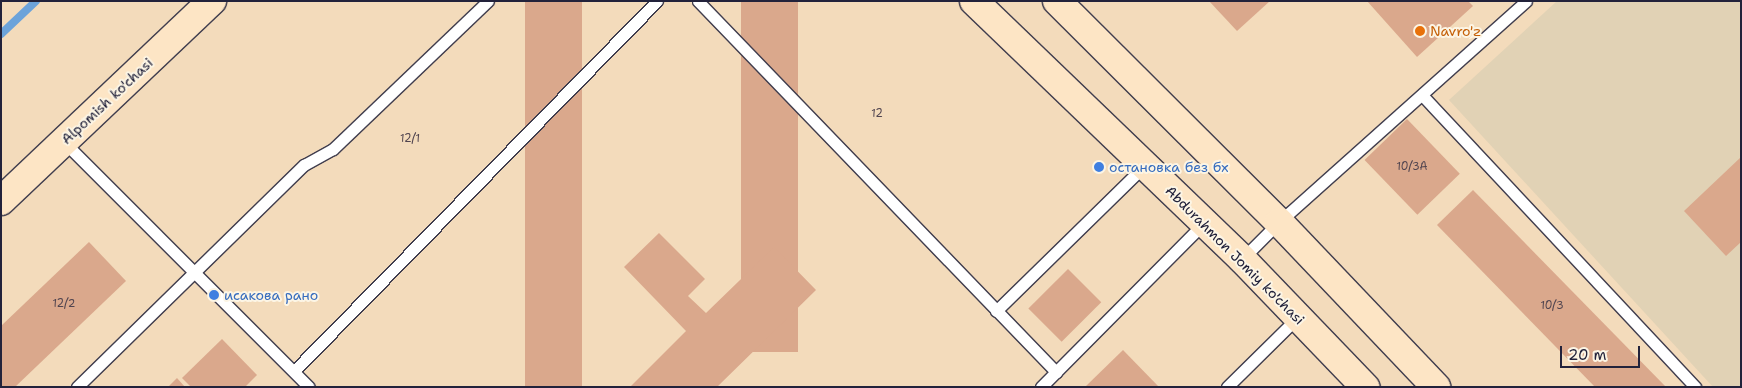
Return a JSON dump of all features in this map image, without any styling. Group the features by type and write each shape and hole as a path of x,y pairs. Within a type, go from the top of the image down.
{"street":[{"path":"1,175 185,1"},
{"name":"Alpomish ko'chasi","path":"1,201 212,1"},
{"name":"Abdurahmon Jomiy ko'chasi","path":"974,1 1242,260 1365,387"},
{"path":"1057,1 1279,222 1436,387"}],"lane":[{"path":"77,387 304,165 333,149 488,1"},
{"path":"294,371 657,1"},
{"path":"698,1 1056,372"},
{"path":"1242,260 1279,222 1526,1"},
{"path":"1422,95 1695,387"},
{"path":"64,142 309,387"},
{"path":"996,311 1145,165"},
{"path":"1041,387 1204,223"},
{"path":"1227,387 1297,318"}],"shaded area":[{"path":"1557,1 1741,1 1741,387 1713,387 1449,100"}],"building":[{"path":"525,1 582,1 582,387 525,387"},
{"path":"741,1 798,1 798,352 741,352"},
{"path":"1209,1 1270,1 1237,31"},
{"name":"Navro'z","path":"1367,1 1468,1 1473,6 1417,57"},
{"path":"1407,119 1460,174 1417,215 1365,160"},
{"path":"1741,157 1741,242 1726,256 1684,211"},
{"path":"1473,190 1666,387 1595,387 1437,225"},
{"path":"659,233 705,279 688,296 706,313 774,247 816,290 717,387 630,387 686,331 624,267"},
{"path":"89,242 126,281 15,387 1,387 1,326"},
{"path":"1068,269 1101,302 1062,342 1028,309"},
{"path":"222,339 257,375 245,387 191,387 182,378"},
{"path":"1123,350 1159,387 1085,387"},
{"path":"177,378 185,387 168,387"}],"waterway":[{"path":"1,34 36,1"}],"place":[{"name":"Navro'z","path":"1420,31"},
{"name":"остановка без бх","path":"1099,167"},
{"name":"исакова рано","path":"214,295"}]}
